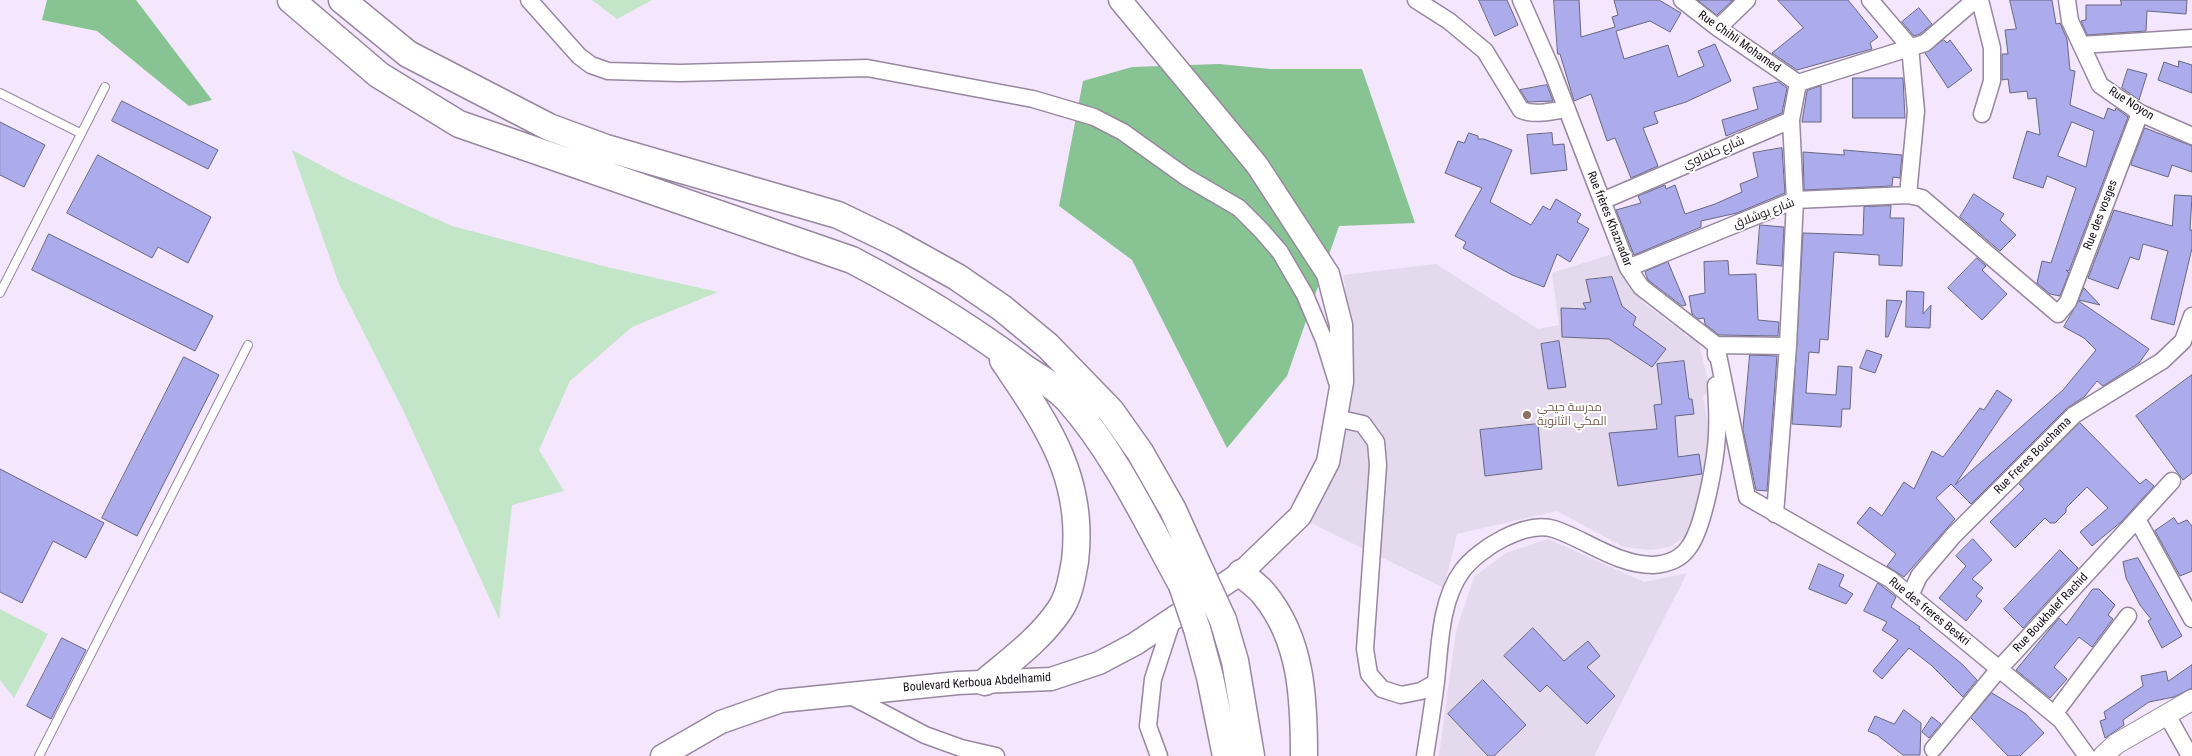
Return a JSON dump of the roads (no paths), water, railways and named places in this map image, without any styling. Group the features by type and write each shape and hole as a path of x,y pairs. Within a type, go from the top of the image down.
{"highway":[{"path":"291,0 379,75 459,124 852,260 914,292 991,342 1068,399 1094,434 1128,490 1191,579 1223,620 1234,662 1251,756"},
{"path":"342,0 408,54 549,127 606,148 838,215 892,241 957,277 1002,308 1048,346 1111,411 1140,452 1173,510 1191,579 1197,629 1210,677 1226,756"},
{"path":"986,682 1036,638 1060,610 1072,581 1077,542 1075,500 1066,470 1045,423 991,342"},
{"path":"1241,574 1263,592 1283,620 1293,645 1302,682 1304,756"}],"main road":[{"name":"Boulevard Kerboua Abdelhamid","path":"662,756 722,722 782,701 846,693 1051,679 1099,663 1135,644 1241,574 1300,516 1328,462 1340,391 1341,325 1328,274 1257,165 1120,0"}],"street":[{"path":"529,0 579,56 591,65 608,71 680,73 868,68 1033,99 1094,117 1123,132 1186,177 1239,208 1261,230 1280,252 1306,295 1324,340 1340,391"},
{"path":"1416,0 1449,21 1485,51 1521,110 1529,114 1566,109"},
{"name":"Rue frères Khaznadar","path":"1522,0 1628,268 1641,287 1716,344"},
{"name":"Rue Chihli Mohamed","path":"1682,0 1718,28 1798,82"},
{"path":"1718,28 1747,0"},
{"path":"1870,0 1910,47 1916,111 1908,195"},
{"path":"1775,514 1788,346 1794,200 1791,120 1798,82 1925,43 1975,0"},
{"path":"1980,0 1992,48 1992,81 1982,114"},
{"name":"Rue Noyon","path":"2067,0 2070,21 2100,85 2140,113 2192,136"},
{"path":"2081,45 2192,38"},
{"name":"Rue des vosges","path":"1908,195 1922,198 2058,314 2068,302 2140,113"},
{"name":"شارع خلفاوي","path":"1602,201 1791,120"},
{"name":"شارع بوشلاق","path":"1628,268 1794,200 1908,195"},
{"name":"Rue Freres Bouchama","path":"1910,596 1918,576 1953,536 2074,415 2162,361 2184,341 2192,316"},
{"path":"1425,756 1442,626 1449,597 1462,572 1484,549 1507,537 1529,529 1553,529 1627,561 1653,565 1674,562 1689,547 1704,510 1718,434 1716,344 1788,346"},
{"name":"Rue des freres Beskri","path":"1716,344 1747,497 1890,580 2061,720 2087,756"},
{"path":"1336,418 1363,424 1376,442 1378,465 1365,649 1369,674 1382,689 1401,695 1421,691 1435,683"},
{"name":"Rue Boukhalef Rachid","path":"1933,749 1999,669 2172,481"},
{"path":"2137,519 2192,619"},
{"path":"2054,714 2128,616"},
{"path":"1159,756 1148,726 1153,679 1172,620"},
{"path":"846,693 925,735 961,748 996,756"},
{"path":"2102,756 2116,744 2192,700"},
{"path":"2167,715 2190,756"}],"lane":[{"path":"0,293 104,87"},
{"path":"0,93 80,133"},
{"path":"0,274 8,278"},
{"path":"39,756 248,344"}],"place":[{"name":"مدرسة حيحي المكي الثانوية","path":"1527,415"}]}
